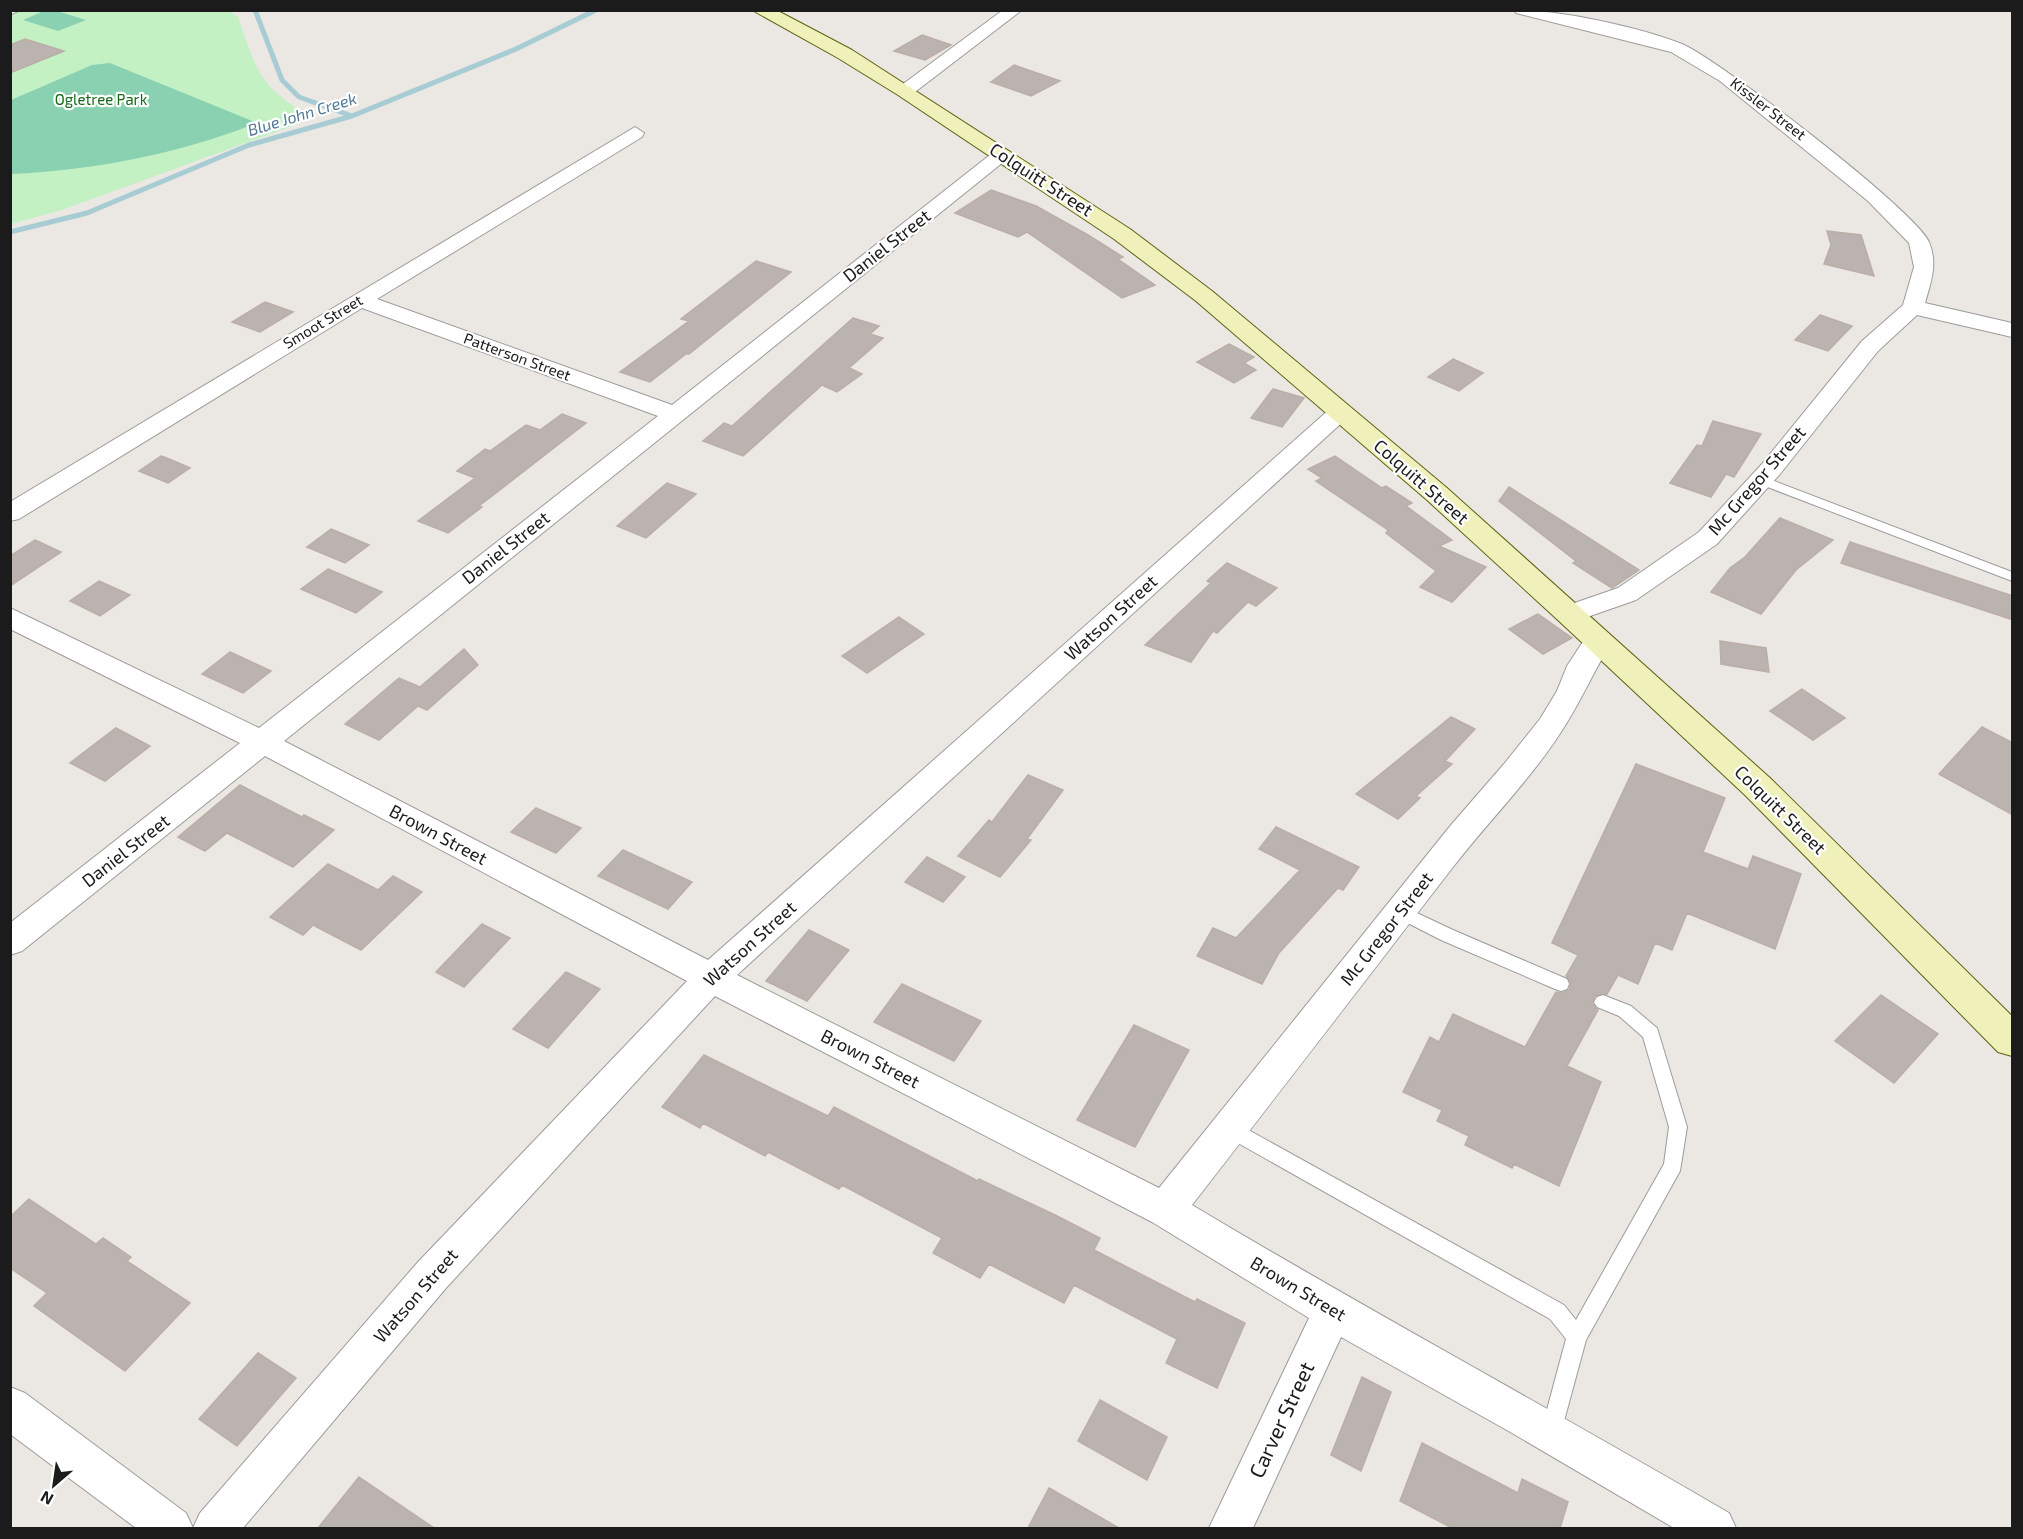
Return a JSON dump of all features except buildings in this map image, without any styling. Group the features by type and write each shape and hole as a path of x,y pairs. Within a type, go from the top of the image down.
{"street":[{"name":"Colquitt Street","path":"761,10 845,54 905,91 1122,234 1194,289 1437,494 1570,614 1758,787 2013,1040"},
{"path":"905,91 1014,10"},
{"name":"Kissler Street","path":"1522,10 1620,32 1677,48 1726,77 1763,105 1875,197 1919,241 1925,267 1913,307"},
{"name":"Smoot Street","path":"10,513 635,133"},
{"name":"Daniel Street","path":"10,942 1002,155"},
{"name":"Patterson Street","path":"360,300 675,414"},
{"path":"1913,307 2013,330"},
{"name":"Mc Gregor Street","path":"1570,614 1627,594 1708,538 1761,480 1870,346 1913,307"},
{"name":"Watson Street","path":"215,1528 432,1275 711,978 1339,413"},
{"name":"Brown Street","path":"10,617 262,742 711,978 1165,1210 1334,1311 1551,1432 1714,1528"},
{"name":"Mc Gregor Street","path":"1165,1210 1462,833 1515,772 1550,726 1571,692 1581,666 1598,641"},
{"name":"Carver Street","path":"1231,1528 1334,1311"},
{"path":"10,1408 171,1528"}],"lane":[{"path":"10,13 16,10"},
{"path":"1761,480 2013,577"},
{"path":"1402,912 1447,935 1561,984"},
{"path":"1551,1432 1577,1337 1673,1165 1678,1127 1651,1033 1625,1011 1603,1002"},
{"path":"1228,1128 1557,1312 1577,1337"}],"green space":[{"path":"46,10 86,20 58,31 23,20"},
{"name":"Ogletree Park","path":"11,11 230,11 238,17 256,65 271,88 296,108 314,118 62,210 11,224"},
{"path":"110,63 257,123 167,152 136,159 74,169 11,174 11,100 92,65"}],"waterway":[{"path":"255,10 282,80 299,97 352,116"},
{"name":"Blue John Creek","path":"352,116 516,49 596,10"},
{"name":"Blue John Creek","path":"10,232 87,213 249,145 352,116"}]}
